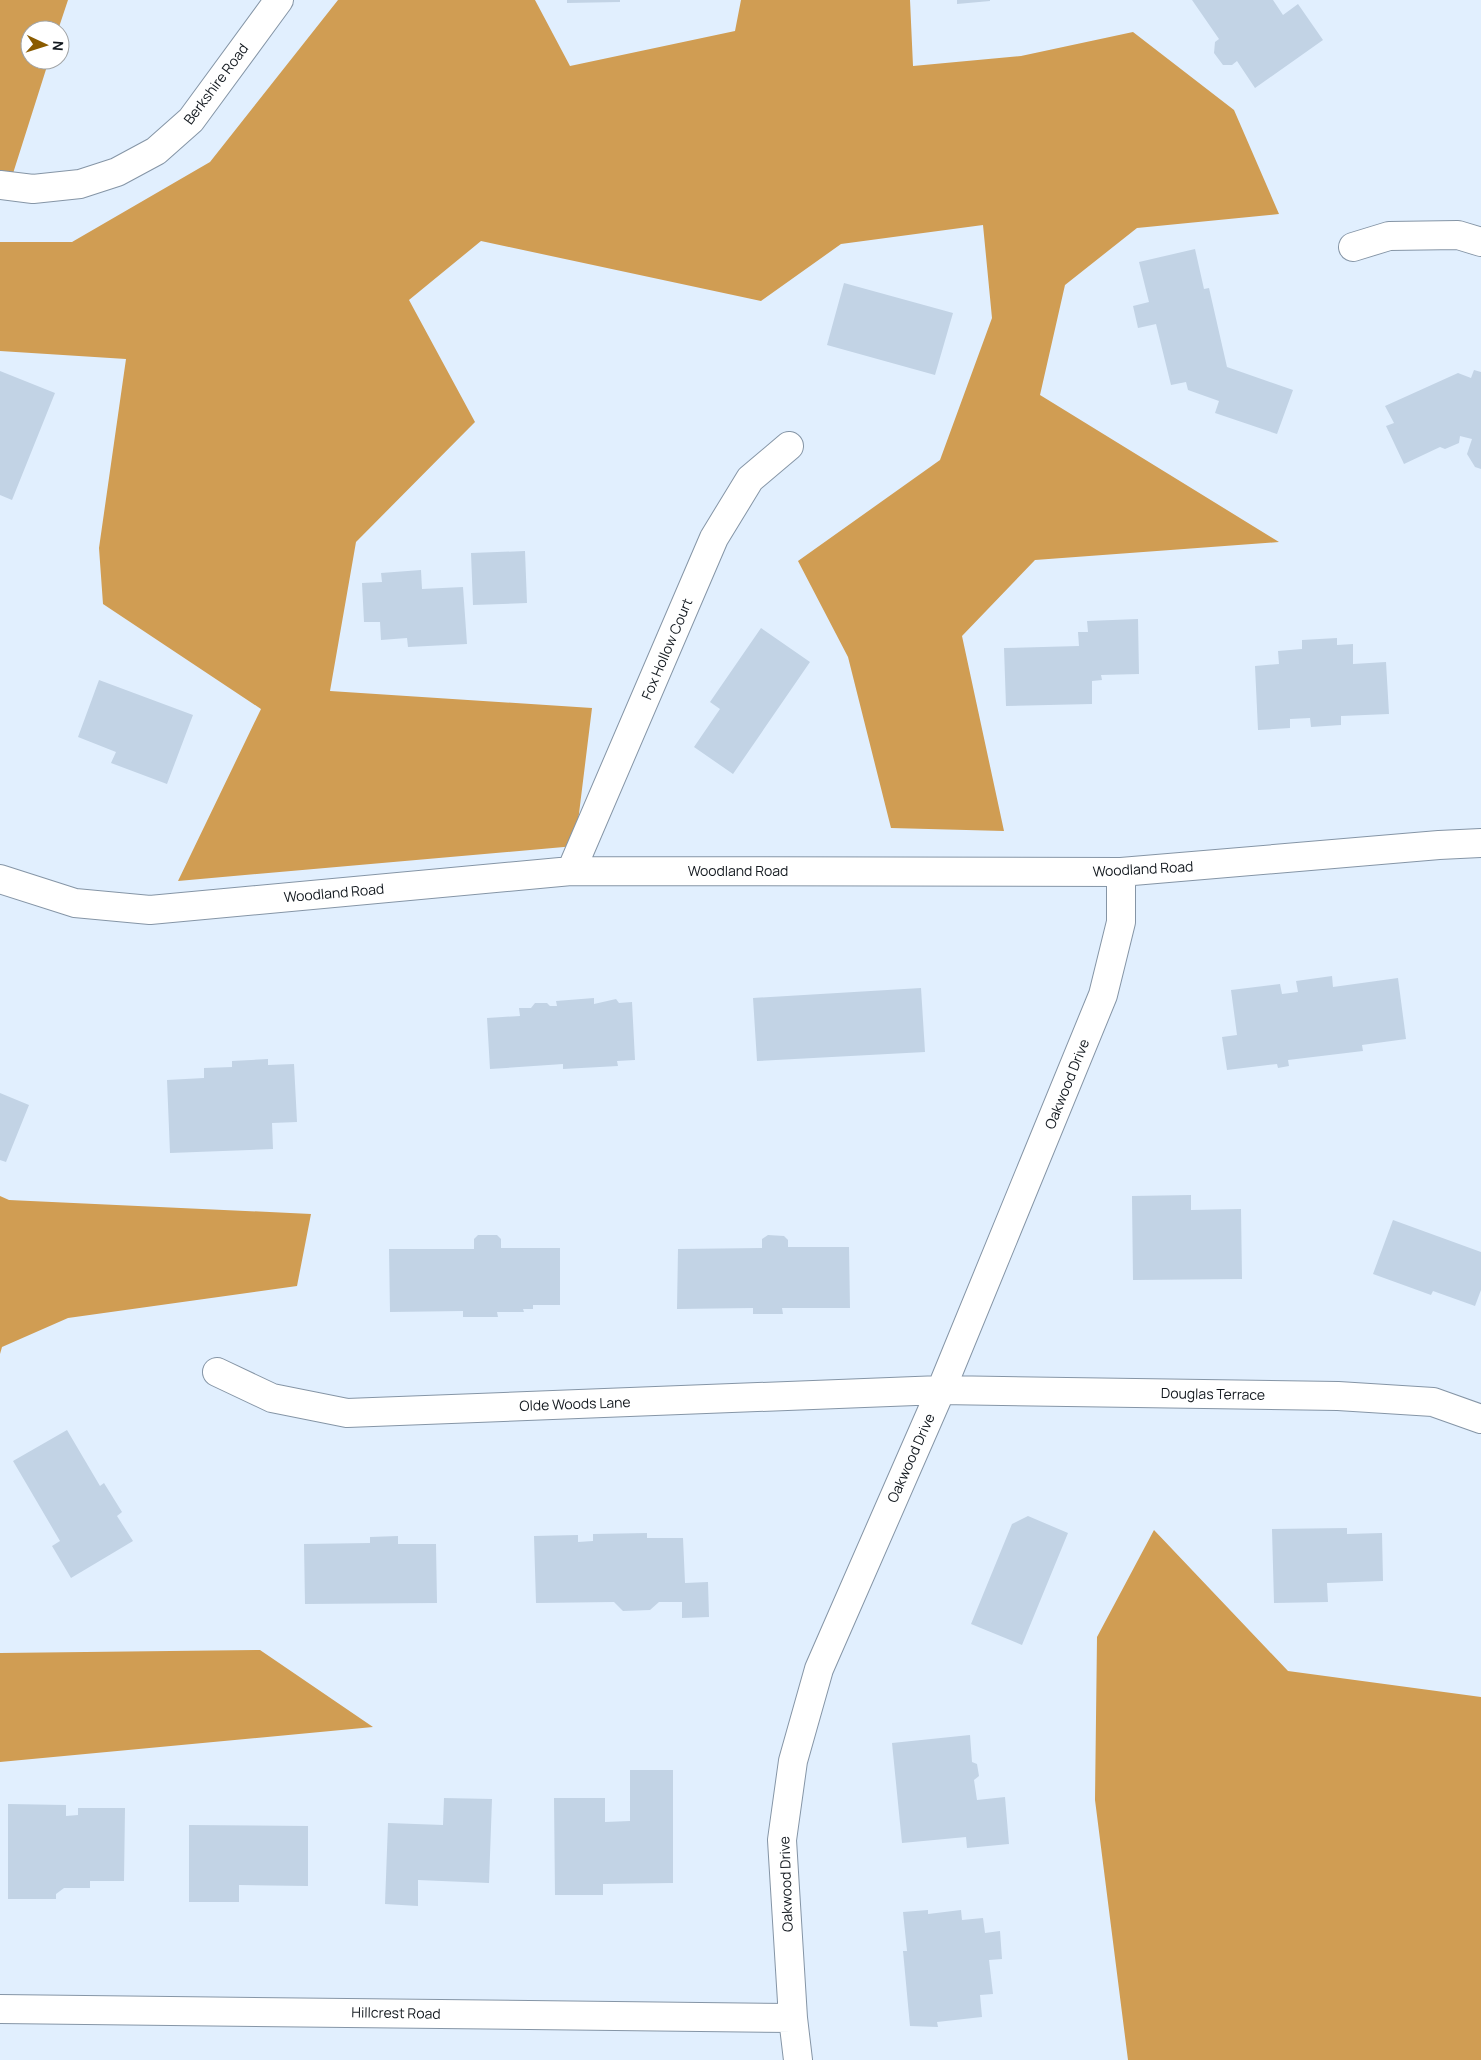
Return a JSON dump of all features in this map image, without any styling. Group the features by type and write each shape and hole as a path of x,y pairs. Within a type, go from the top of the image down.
{"street":[{"name":"Berkshire Road","path":"0,184 33,189 80,184 117,172 156,152 191,120 278,0"},
{"path":"1353,247 1389,236 1458,235 1481,242"},
{"name":"Fox Hollow Court","path":"571,871 714,538 750,479 789,446"},
{"name":"Woodland Road","path":"0,879 75,903 150,910 571,871 1121,872 1430,845 1481,843"},
{"name":"Oakwood Drive","path":"798,2060 793,2018 782,1840 793,1762 819,1669 941,1390 1103,995 1121,922 1121,872"},
{"name":"Olde Woods Lane","path":"216,1372 272,1398 347,1412 941,1390"},
{"name":"Douglas Terrace","path":"941,1390 1338,1396 1433,1402 1481,1419"},
{"name":"Hillcrest Road","path":"0,2009 793,2018"}],"shaded area":[{"path":"0,0 68,0 61,20 20,20 20,70 46,70 9,186 0,185"},
{"path":"338,0 535,0 570,66 735,31 741,0 910,0 913,66 1021,56 1133,32 1234,110 1279,214 1137,228 1065,285 1040,395 1279,542 1035,560 962,636 1004,831 891,828 848,657 798,561 940,460 992,318 983,225 841,244 761,301 481,241 409,300 475,422 356,542 330,691 592,708 575,846 178,881 261,709 103,604 99,548 126,359 0,351 0,242 72,242 210,162"},
{"path":"0,1196 9,1200 311,1214 297,1286 68,1318 2,1347 0,1354"},
{"path":"1154,1530 1288,1671 1481,1697 1481,2060 1128,2060 1095,1800 1097,1637"},
{"path":"260,1650 373,1727 0,1762 0,1653"}],"building":[{"path":"567,0 620,0 620,2 567,3"},
{"path":"957,0 990,0 990,1 957,4"},
{"path":"1192,0 1273,0 1283,15 1298,4 1323,40 1255,88 1237,61 1232,65 1223,65 1214,53 1215,42 1219,39"},
{"path":"1195,249 1204,289 1209,288 1227,367 1293,390 1277,434 1215,413 1219,401 1188,390 1186,382 1171,385 1156,324 1138,328 1133,306 1149,302 1139,262"},
{"path":"844,283 953,313 935,375 827,345"},
{"path":"1474,370 1481,372 1481,469 1475,467 1467,454 1472,439 1460,436 1459,443 1445,449 1440,447 1404,464 1386,426 1394,423 1385,406 1458,373 1471,378"},
{"path":"0,371 55,393 12,500 0,495"},
{"path":"525,551 527,603 473,605 471,553"},
{"path":"421,570 422,589 463,587 467,644 408,647 407,638 381,640 380,622 364,622 362,583 382,582 381,573"},
{"path":"1138,619 1139,674 1101,675 1102,680 1092,681 1092,704 1006,706 1004,648 1079,646 1078,632 1088,632 1087,621"},
{"path":"761,628 810,662 733,774 694,747 720,709 710,702"},
{"path":"1337,638 1337,645 1353,644 1353,664 1386,662 1389,714 1341,716 1341,725 1311,727 1310,718 1290,719 1290,728 1258,730 1255,666 1279,664 1278,651 1302,649 1302,640"},
{"path":"99,680 193,715 167,784 111,763 116,752 78,737"},
{"path":"1332,976 1333,987 1398,978 1406,1039 1362,1045 1363,1051 1288,1060 1289,1066 1278,1068 1277,1064 1227,1070 1222,1037 1237,1035 1231,990 1280,984 1282,994 1298,992 1296,981"},
{"path":"921,988 925,1052 757,1061 753,998"},
{"path":"594,998 594,1004 616,999 619,1003 632,1002 635,1060 617,1061 618,1066 563,1069 563,1064 490,1069 487,1018 520,1016 519,1008 531,1008 535,1003 547,1003 550,1006 557,1006 556,1001"},
{"path":"268,1059 268,1065 294,1064 297,1122 272,1123 273,1149 170,1153 167,1080 204,1078 204,1068 232,1067 232,1061"},
{"path":"0,1093 29,1105 6,1162 0,1160"},
{"path":"1191,1195 1191,1210 1241,1209 1242,1279 1133,1280 1132,1196"},
{"path":"1393,1220 1481,1252 1481,1290 1475,1306 1433,1291 1431,1295 1373,1274"},
{"path":"478,1235 497,1235 501,1239 501,1248 560,1248 560,1305 533,1305 533,1309 523,1309 524,1312 497,1312 498,1317 463,1317 463,1311 390,1312 389,1249 474,1249 474,1239"},
{"path":"768,1235 784,1236 788,1240 788,1247 849,1247 850,1308 782,1308 783,1314 753,1314 753,1308 677,1309 678,1249 762,1248 762,1239"},
{"path":"67,1430 100,1486 104,1483 122,1512 117,1516 133,1541 71,1578 52,1546 60,1541 13,1461"},
{"path":"1028,1516 1068,1533 1022,1645 971,1624 1012,1524"},
{"path":"1347,1528 1347,1534 1382,1533 1383,1581 1327,1583 1328,1602 1274,1603 1272,1529"},
{"path":"647,1533 647,1538 683,1538 685,1583 708,1582 709,1617 682,1618 682,1602 659,1602 650,1610 623,1611 614,1602 536,1603 534,1536 578,1535 578,1542 593,1541 593,1534"},
{"path":"398,1536 398,1544 436,1544 437,1603 305,1604 304,1544 370,1543 370,1537"},
{"path":"970,1735 972,1762 977,1764 979,1776 974,1780 977,1800 1005,1797 1009,1844 967,1848 966,1837 902,1843 892,1743"},
{"path":"630,1770 673,1770 673,1883 603,1884 603,1895 555,1895 554,1798 605,1798 605,1822 630,1821"},
{"path":"444,1798 492,1799 489,1883 418,1880 418,1906 385,1904 388,1823 443,1825"},
{"path":"8,1804 66,1805 66,1816 78,1815 78,1808 125,1808 124,1881 90,1881 90,1888 64,1888 56,1894 56,1899 8,1899"},
{"path":"189,1825 308,1826 308,1886 239,1885 239,1902 189,1902"},
{"path":"928,1910 928,1914 961,1910 962,1920 983,1918 985,1933 1000,1931 1002,1959 989,1960 993,1994 980,1995 982,2017 937,2022 938,2027 910,2026 903,1951 907,1951 903,1912"}]}
